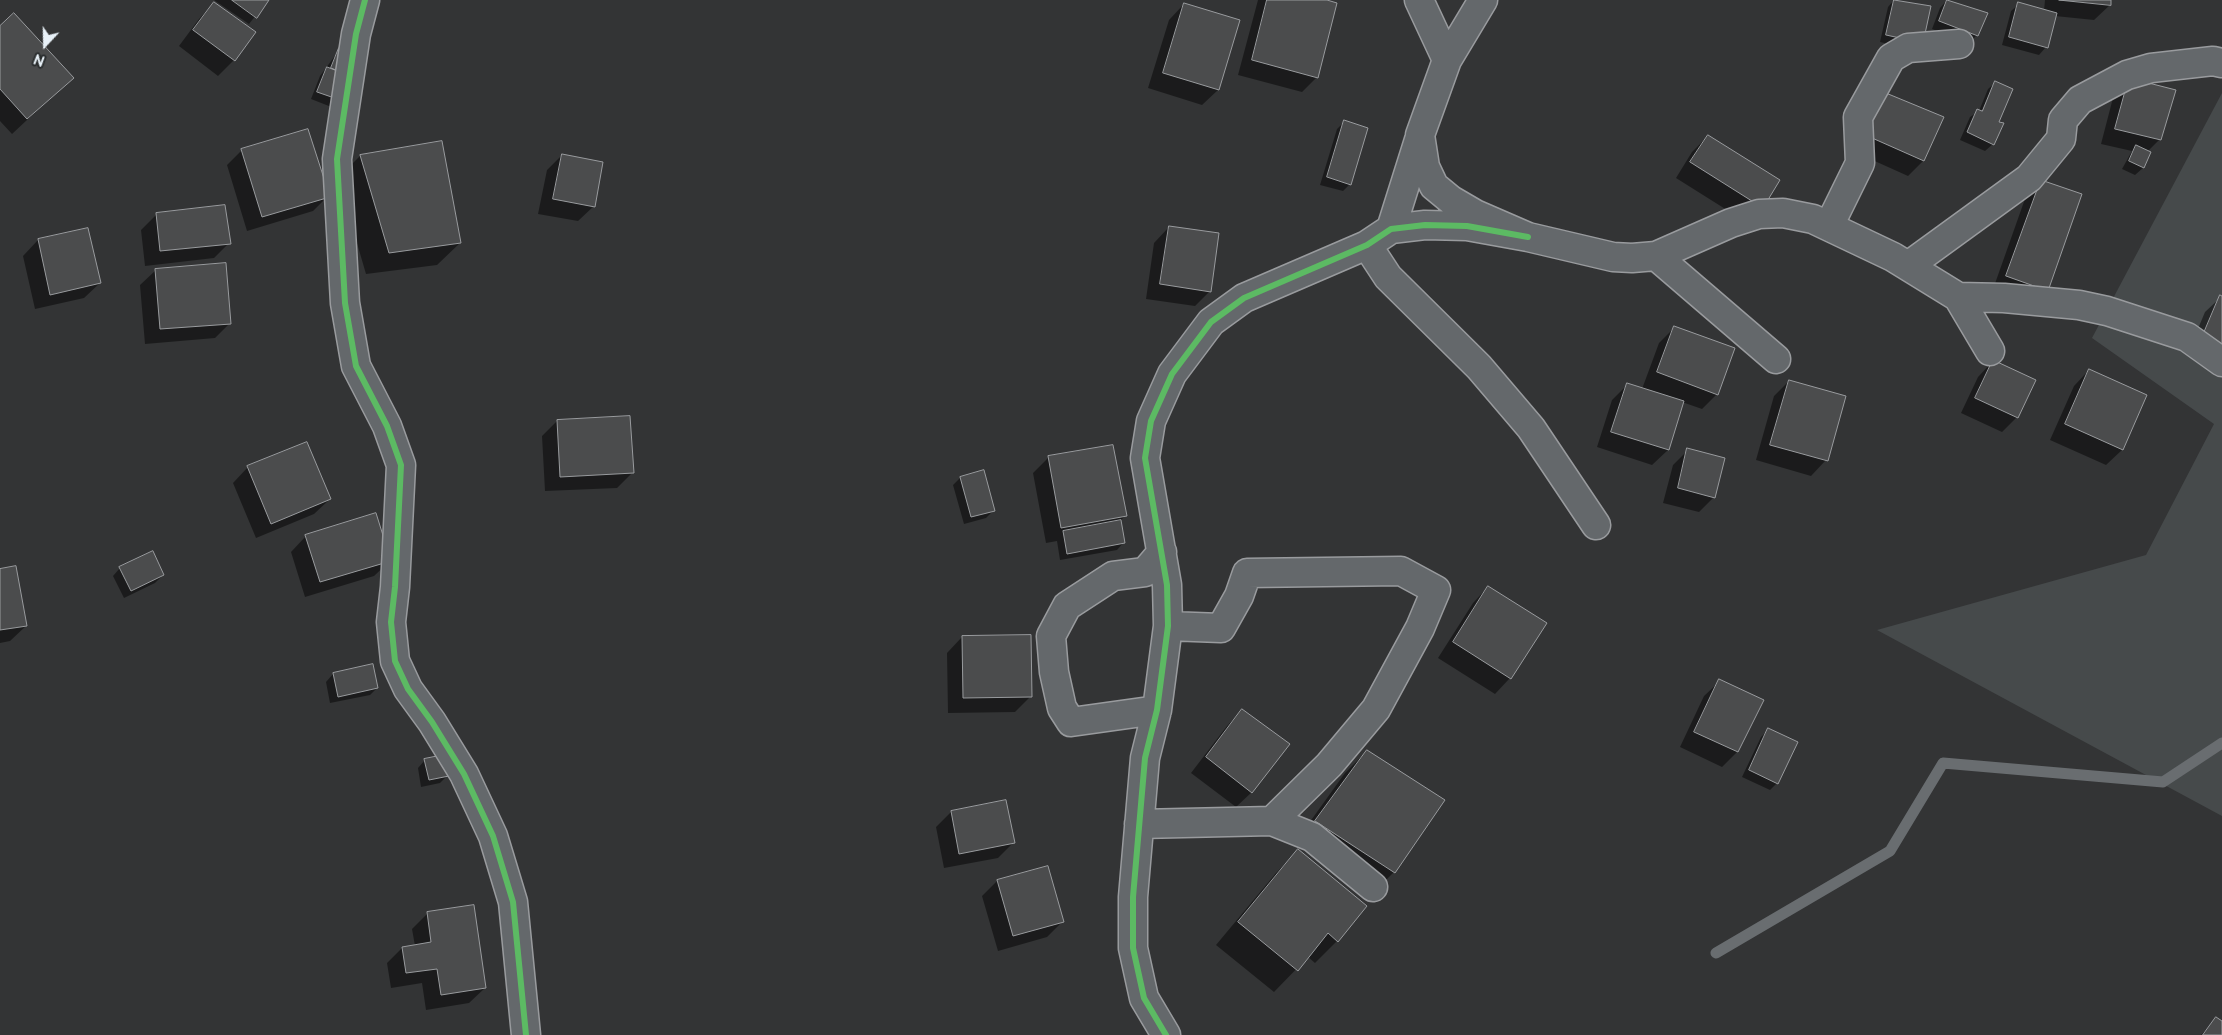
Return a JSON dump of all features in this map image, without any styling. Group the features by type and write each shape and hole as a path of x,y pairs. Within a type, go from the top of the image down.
{"street":[{"path":"365,0 356,34 337,158 345,304 356,366 387,426 401,465 395,587 391,622 395,661 408,689 432,722 464,774 493,836 513,902 526,1035"},
{"path":"1419,0 1446,60"},
{"path":"1391,230 1420,135 1446,60 1483,0"},
{"path":"1829,226 1860,163 1858,117 1891,58 1908,48 1959,44"},
{"path":"1908,266 2029,178 2062,139 2064,120 2080,100 2127,75 2151,68 2213,61 2222,63"},
{"path":"1420,135 1425,168 1434,186 1451,200 1475,214 1528,237"},
{"path":"1166,1035 1144,998 1133,948 1133,897 1145,758 1157,710 1168,626 1167,585 1145,458 1151,421 1172,374 1211,322 1244,298 1367,244 1391,230 1425,225 1467,226 1528,237 1613,257 1632,258 1656,256 1759,214 1783,213 1813,219 1829,226 1908,266 1958,297 1990,352"},
{"path":"1367,244 1388,277 1479,367 1532,428 1596,525"},
{"path":"1656,256 1776,359"},
{"path":"1958,297 2004,298 2079,305 2107,311 2187,337 2222,362"},
{"path":"1157,710 1071,722 1062,708 1054,672 1051,636 1067,606 1113,576 1145,572 1162,552"},
{"path":"1168,626 1221,628 1239,596 1247,572 1401,571 1436,590 1420,628 1376,709 1329,765 1272,822"},
{"path":"1139,824 1272,822 1312,837 1373,887"}],"shaded area":[{"path":"2222,93 2222,816 1877,630 2146,555 2214,424 2092,338"}],"building":[{"path":"232,0 269,0 257,18"},
{"path":"1267,0 1327,0 1337,3 1318,78 1252,60"},
{"path":"1894,0 1931,6 1923,43 1886,35"},
{"path":"1947,0 1988,13 1978,36 1939,21"},
{"path":"2059,0 2111,0 2111,5"},
{"path":"214,2 256,32 235,61 193,30"},
{"path":"2018,2 2057,13 2048,48 2009,37"},
{"path":"1184,3 1240,20 1219,90 1163,73"},
{"path":"14,13 74,78 27,119 0,89 0,26"},
{"path":"339,48 360,56 353,77 331,68"},
{"path":"327,67 353,77 343,101 317,92"},
{"path":"2129,78 2176,90 2161,140 2115,129"},
{"path":"1995,81 2013,89 1999,122 2004,123 1994,145 1967,132 1977,109 1982,111"},
{"path":"1881,91 1944,117 1924,161 1863,134"},
{"path":"1344,120 1368,128 1351,185 1327,177"},
{"path":"308,129 330,197 262,217 241,149"},
{"path":"1708,135 1780,180 1763,208 1690,162"},
{"path":"442,141 461,243 389,253 360,155"},
{"path":"2136,145 2151,152 2144,168 2129,161"},
{"path":"562,154 603,162 595,207 553,199"},
{"path":"2041,180 2082,194 2048,291 2006,276"},
{"path":"225,205 231,244 160,251 156,213"},
{"path":"1169,226 1219,233 1211,292 1160,284"},
{"path":"88,228 101,283 50,295 38,239"},
{"path":"226,263 231,324 160,329 155,269"},
{"path":"2220,295 2222,296 2222,348 2201,340"},
{"path":"1674,326 1735,348 1718,395 1657,372"},
{"path":"1993,360 2036,380 2018,418 1975,398"},
{"path":"2089,369 2147,395 2123,450 2065,424"},
{"path":"1789,380 1846,396 1828,461 1770,445"},
{"path":"1627,383 1684,401 1669,450 1611,432"},
{"path":"630,416 634,473 560,477 557,420"},
{"path":"307,442 331,499 271,524 247,466"},
{"path":"1113,445 1127,516 1061,528 1048,456"},
{"path":"1687,448 1725,458 1715,498 1678,488"},
{"path":"984,470 995,511 971,517 960,477"},
{"path":"376,513 391,561 320,582 305,535"},
{"path":"1121,520 1125,543 1067,554 1063,531"},
{"path":"153,551 164,575 131,591 119,567"},
{"path":"16,566 27,626 0,630 0,569"},
{"path":"1488,586 1547,623 1511,679 1453,642"},
{"path":"1031,635 1032,697 963,698 962,636"},
{"path":"373,664 378,688 338,697 333,673"},
{"path":"1719,679 1764,700 1738,752 1694,732"},
{"path":"1242,709 1290,744 1252,793 1206,757"},
{"path":"1768,728 1798,742 1778,784 1749,770"},
{"path":"1367,750 1445,800 1395,873 1315,821"},
{"path":"444,755 449,776 429,780 424,759"},
{"path":"1006,800 1015,843 959,854 951,811"},
{"path":"1298,849 1367,906 1338,942 1328,933 1298,971 1238,922"},
{"path":"1048,866 1064,922 1013,936 997,880"},
{"path":"474,905 486,988 441,995 437,969 406,973 402,947 431,942 427,912"},
{"path":"2216,1017 2222,1021 2222,1035 2203,1035"}],"waterway":[{"path":"1716,953 1890,851 1943,763 2163,782 2222,743"}],"cycle path":[{"path":"365,0 356,34 337,159 345,303 356,366 387,426 401,465 395,587 391,622 395,661 408,689 432,722 464,774 493,836 513,902 526,1035"},
{"path":"1166,1035 1144,998 1133,948 1133,897 1145,758 1157,710 1168,626 1167,585 1145,458 1151,421 1172,374 1211,322 1244,298 1367,245 1391,229 1425,225 1467,226 1528,237"}]}
